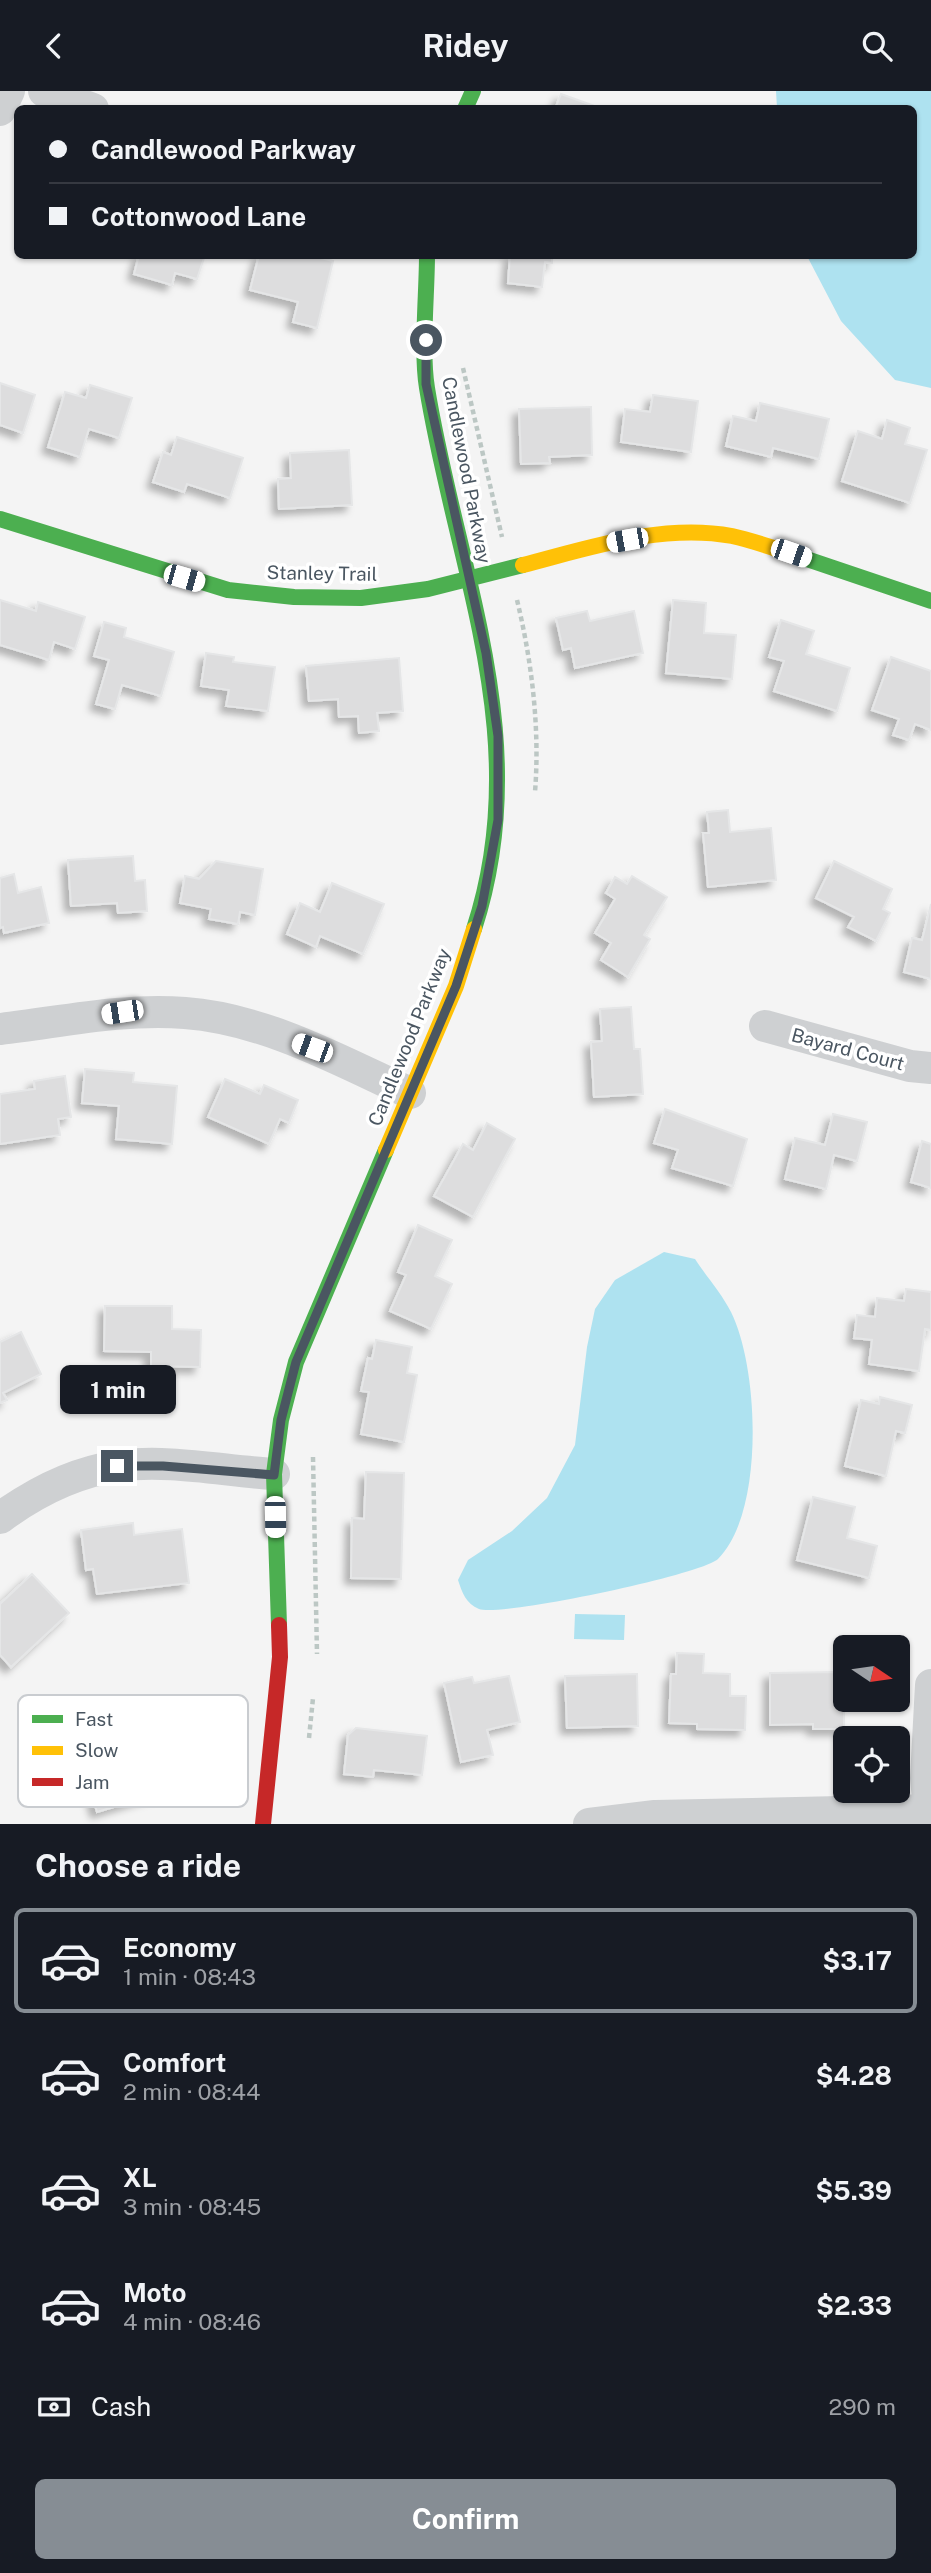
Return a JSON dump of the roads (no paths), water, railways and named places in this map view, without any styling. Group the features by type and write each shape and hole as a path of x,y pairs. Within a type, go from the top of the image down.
{"street":[{"path":"0,110 9,91"},
{"path":"44,91 82,105"},
{"name":"Candlewood Parkway","path":"263,1824 279,1657 274,1475 281,1420 296,1362 456,986 479,917 498,820 498,736 486,653 467,578 426,384 427,259"},
{"name":"Stanley Trail","path":"0,519 228,590 294,597 361,599 428,589 607,544 668,533 730,535 931,601"},
{"path":"0,1029 122,1012 187,1013 251,1025 312,1048 410,1093"},
{"name":"Bayard Court","path":"765,1026 910,1066 931,1068"},
{"path":"0,1518 33,1494 117,1466 163,1466 274,1475"},
{"path":"589,1824 655,1816 930,1810 926,1778 931,1685"}],"water":[{"path":"776,91 931,91 931,388 895,380 841,321 809,259 917,259 917,105 777,105"},
{"path":"664,1252 695,1259 727,1305 740,1337 752,1402 753,1439 744,1508 733,1537 718,1559 677,1575 523,1607 495,1610 475,1607 465,1597 458,1580 468,1560 512,1531 547,1498 575,1445 587,1347 595,1309 615,1280"},
{"path":"575,1614 625,1615 624,1640 574,1639"}]}
